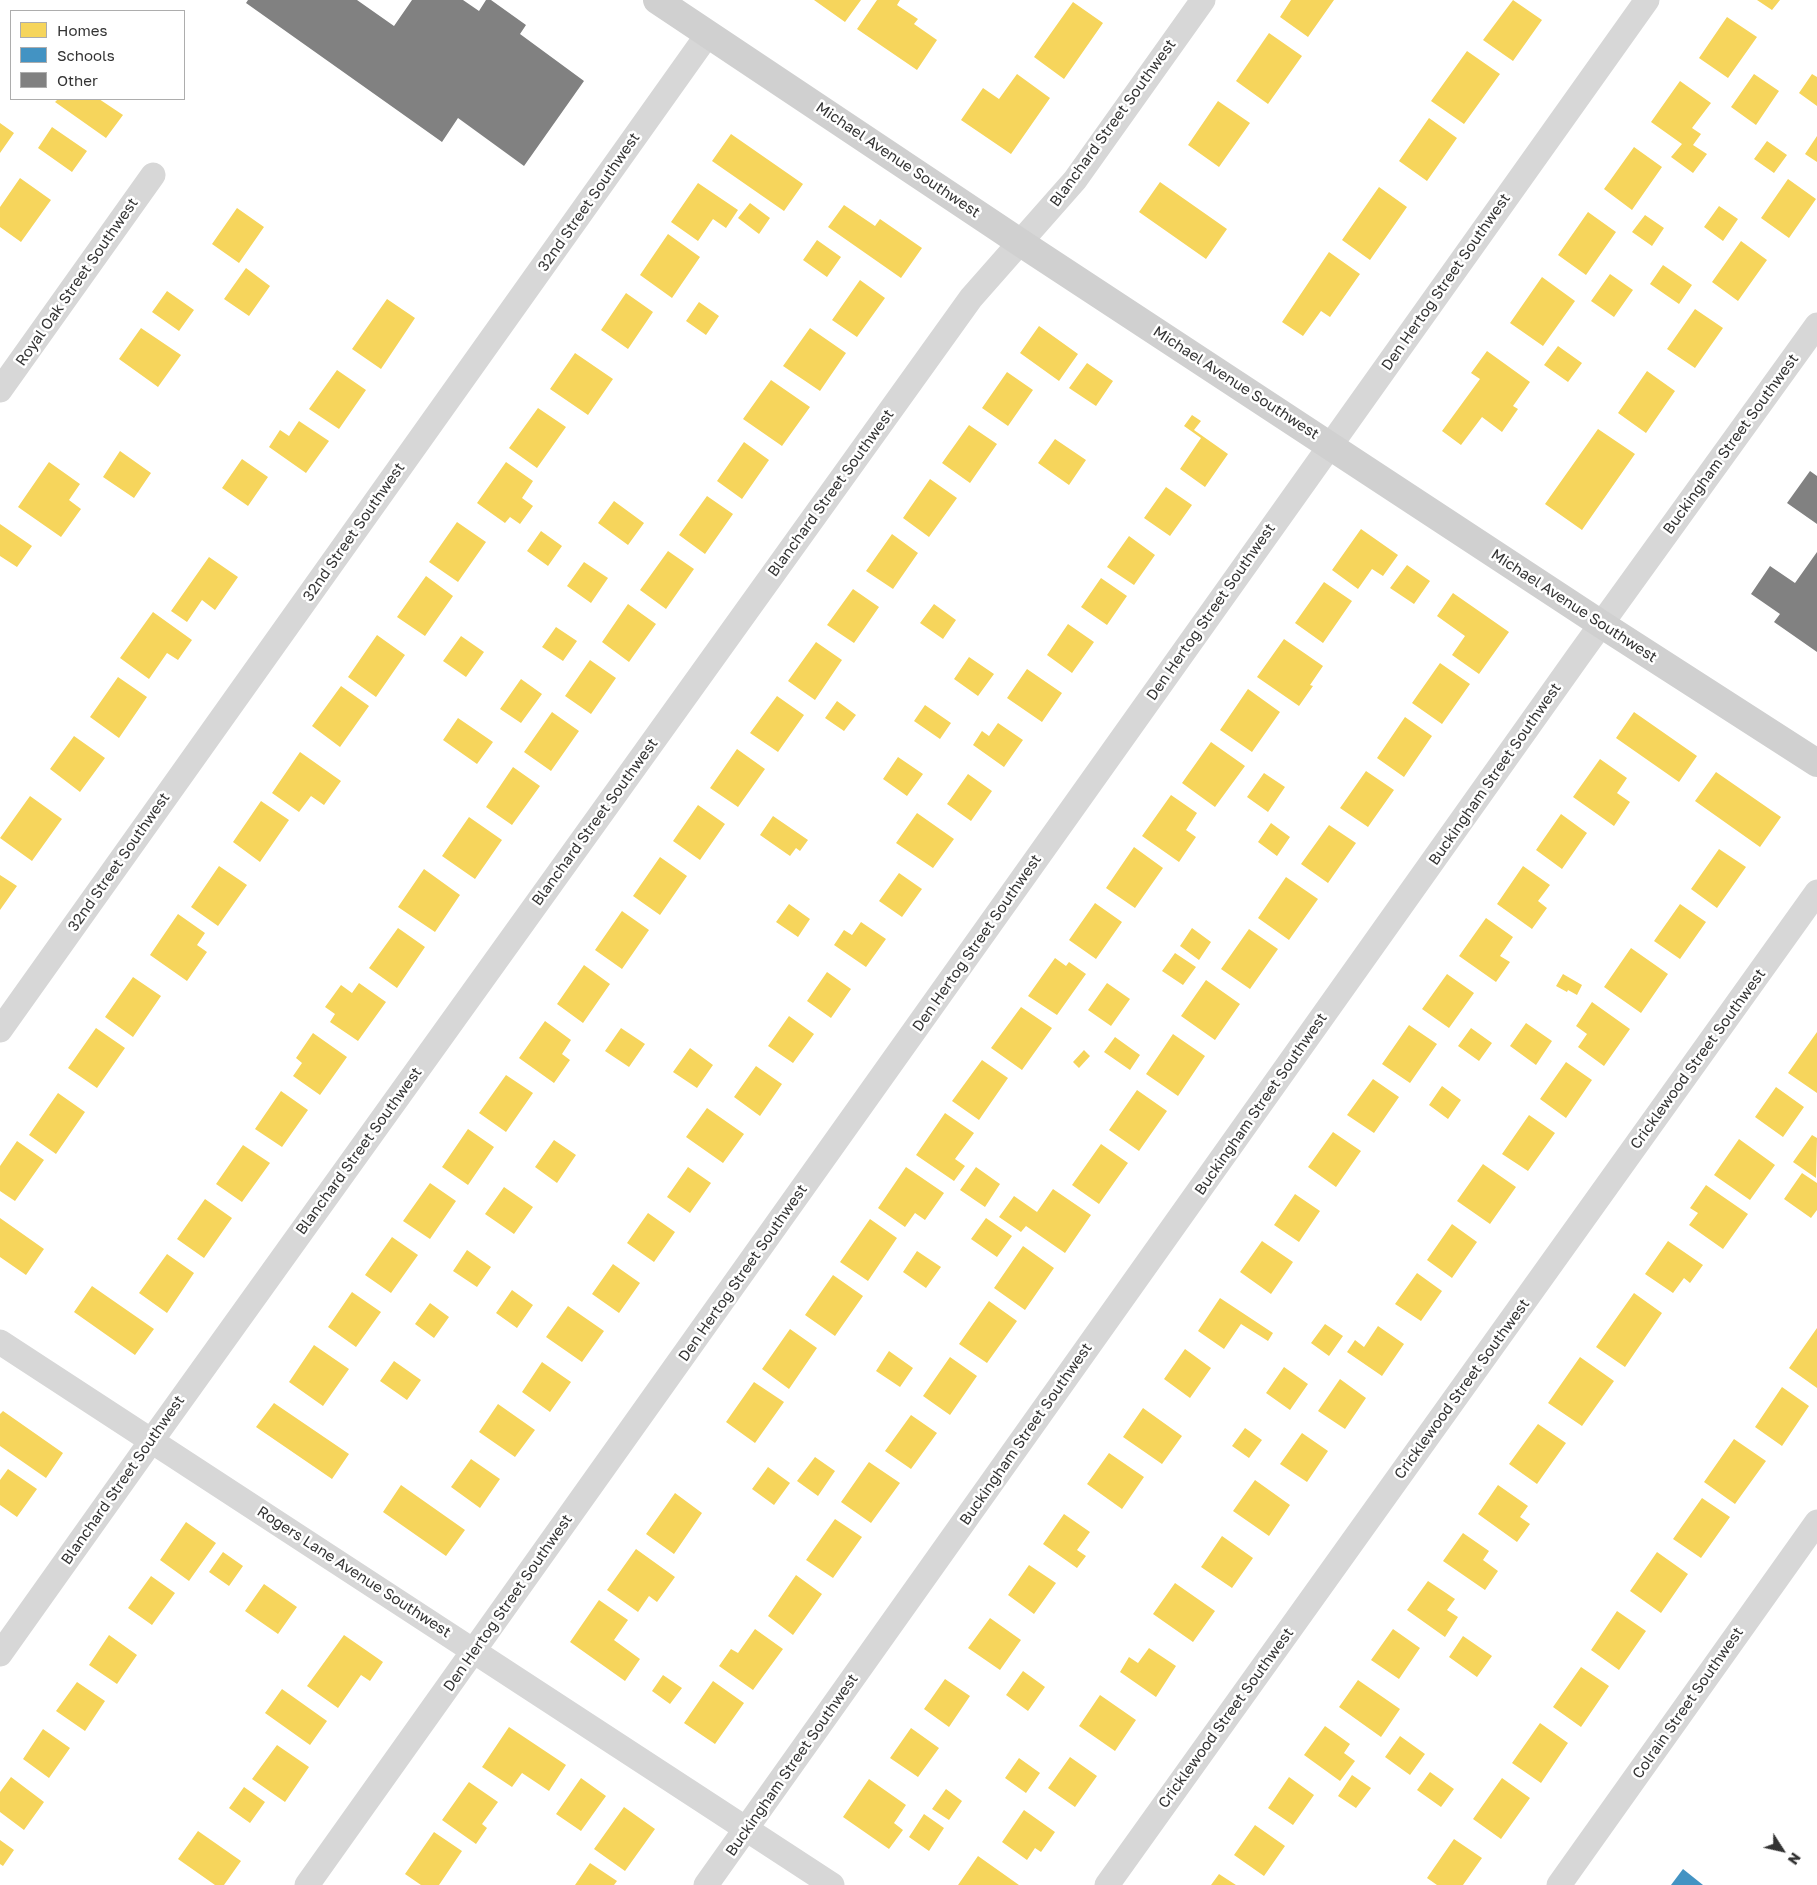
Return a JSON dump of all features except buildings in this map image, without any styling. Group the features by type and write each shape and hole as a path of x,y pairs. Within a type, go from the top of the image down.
{"street":[{"name":"Michael Avenue Southwest","path":"657,0 1021,243 1601,624 1817,762"},
{"name":"Blanchard Street Southwest","path":"0,1654 971,298 1075,180 1203,0"},
{"name":"Den Hertog Street Southwest","path":"307,1885 1646,0"},
{"name":"32nd Street Southwest","path":"0,1030 708,34"},
{"name":"Royal Oak Street Southwest","path":"0,390 153,175"},
{"name":"Buckingham Street Southwest","path":"706,1885 1601,624 1817,324"},
{"name":"Cricklewood Street Southwest","path":"1107,1885 1817,892"},
{"name":"Rogers Lane Avenue Southwest","path":"0,1342 832,1885"},
{"name":"Colrain Street Southwest","path":"1559,1885 1817,1522"}]}
